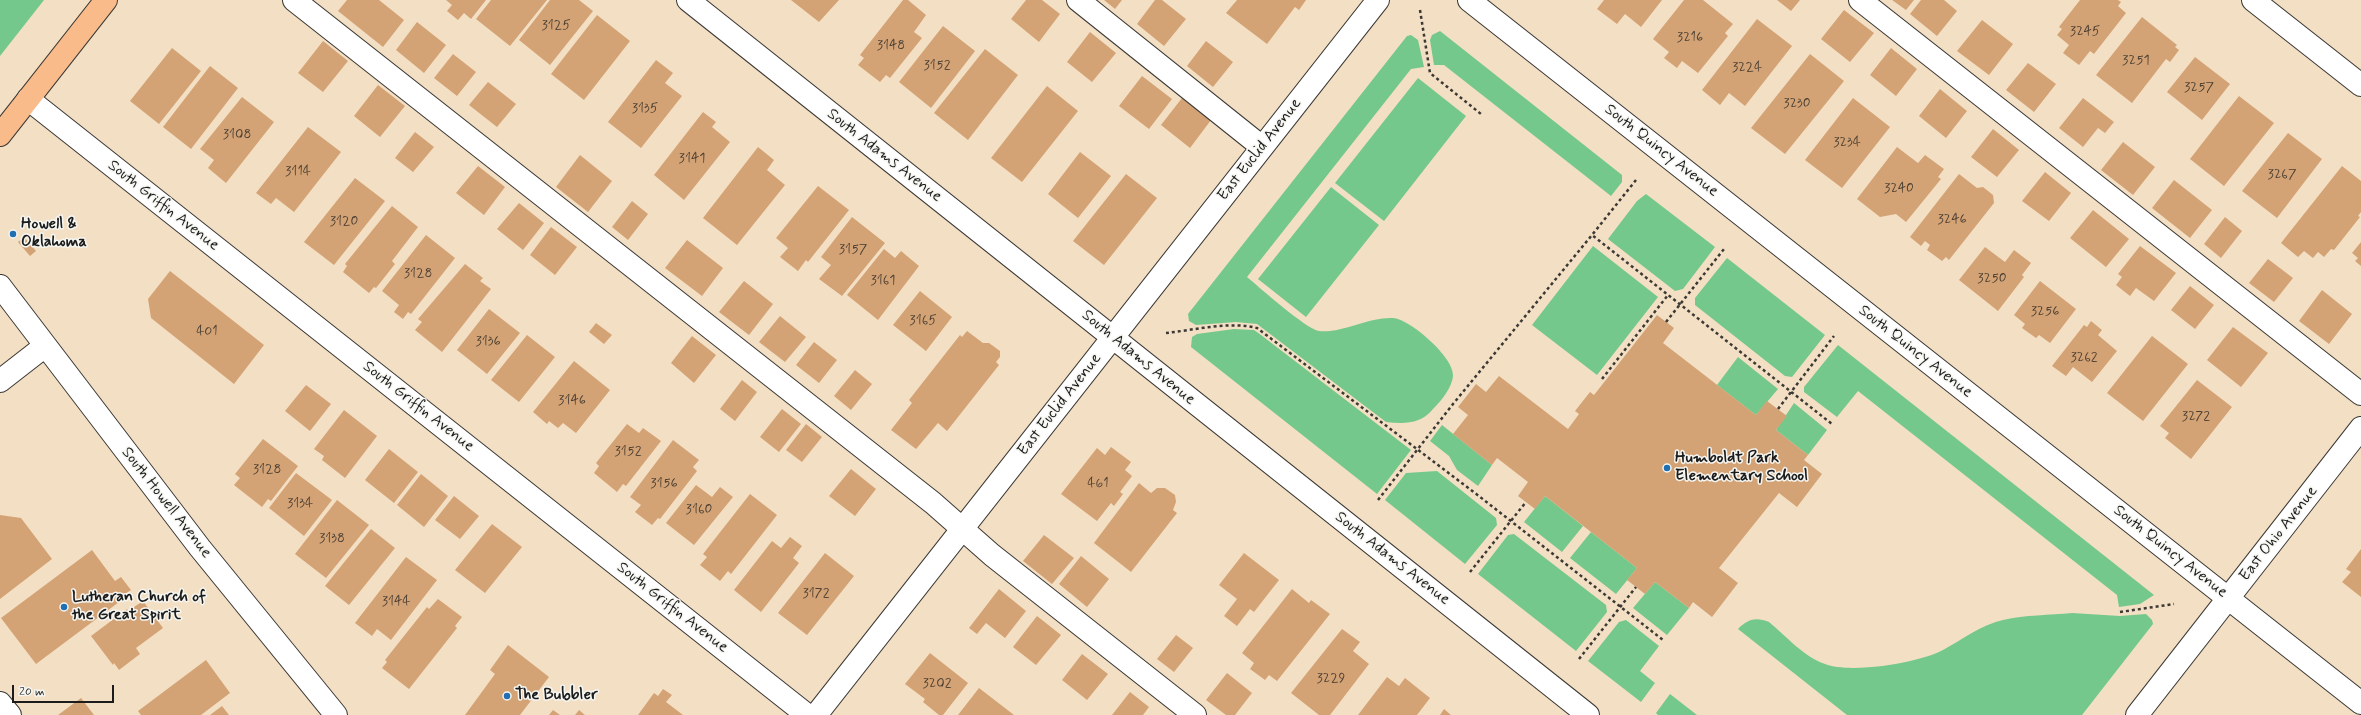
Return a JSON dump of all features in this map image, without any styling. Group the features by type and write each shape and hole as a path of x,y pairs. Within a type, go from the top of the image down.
{"main road":[{"path":"0,135 106,0"}],"street":[{"path":"294,0 933,503 992,555 1195,715"},
{"name":"South Adams Avenue","path":"688,0 1588,715"},
{"path":"1078,0 1262,147"},
{"name":"East Euclid Avenue","path":"816,715 1378,0"},
{"name":"South Quincy Avenue","path":"1469,0 2361,703"},
{"path":"1860,0 2361,394"},
{"path":"2254,0 2361,85"},
{"name":"South Griffin Avenue","path":"28,99 807,715"},
{"name":"South Howell Avenue","path":"0,286 200,548 336,715"},
{"path":"0,380 45,346"},
{"name":"East Ohio Avenue","path":"2137,715 2361,428"},
{"path":"0,703 10,715"}],"path":[{"path":"1420,10 1430,73 1482,114"},
{"path":"1378,500 1636,180"},
{"path":"1592,236 1832,424"},
{"path":"1666,322 1724,249"},
{"path":"1602,379 1668,295"},
{"path":"1166,333 1229,326 1246,326 1257,328 1511,521 1663,640"},
{"path":"1778,409 1834,336"},
{"path":"1470,572 1526,502"},
{"path":"1579,659 1636,587"},
{"path":"2120,612 2174,604"}],"green space":[{"path":"0,0 44,0 0,56"},
{"path":"1440,31 1622,175 1622,182 1611,196 1444,65 1434,65 1430,40 1432,35"},
{"path":"1411,35 1418,40 1424,67 1411,69 1247,277 1294,316 1313,329 1319,331 1336,330 1374,320 1393,318 1410,325 1430,341 1447,359 1452,368 1453,376 1451,385 1443,398 1423,418 1412,422 1400,423 1386,422 1257,324 1236,322 1196,325 1189,321 1188,314 1407,36"},
{"path":"1418,78 1466,116 1384,221 1335,183"},
{"path":"1331,187 1379,225 1306,317 1258,279"},
{"path":"1646,194 1715,247 1683,289 1675,291 1608,239 1637,201"},
{"path":"1593,246 1658,297 1597,375 1532,325"},
{"path":"1727,258 1825,335 1792,377 1785,376 1695,305 1695,298"},
{"path":"1234,329 1254,330 1411,450 1377,494 1191,347 1192,337 1197,334"},
{"path":"1838,345 2154,595 2140,604 2119,607 2117,595 1858,391 1837,417 1804,392 1804,387"},
{"path":"1738,357 1778,389 1756,415 1717,385"},
{"path":"1794,403 1827,430 1808,455 1776,430"},
{"path":"1442,425 1492,465 1478,486 1457,470 1449,456 1430,441"},
{"path":"1437,471 1496,518 1497,525 1465,564 1385,500 1406,473"},
{"path":"1545,496 1583,526 1562,552 1524,522"},
{"path":"1591,532 1637,568 1616,594 1570,558"},
{"path":"1514,534 1606,605 1607,612 1576,651 1478,574 1508,535"},
{"path":"1655,582 1689,608 1667,635 1633,608"},
{"path":"2072,613 2120,616 2146,614 2152,620 2153,624 2082,715 1847,715 1738,629 1749,621 1756,619 1764,620 1769,622 1796,646 1817,661 1836,667 1851,668 1884,666 1932,655 1987,625 2011,618"},
{"path":"1626,620 1659,646 1640,671 1655,683 1641,702 1588,661 1619,622"},
{"path":"1670,694 1697,715 1658,715 1656,713"}],"building":[{"path":"347,0 379,0 404,20 383,47 338,11"},
{"path":"446,0 486,0 471,19 464,13 458,20 447,11 452,5"},
{"path":"491,0 547,0 510,46 476,19"},
{"path":"550,0 579,0 593,11 550,65 519,40"},
{"path":"791,0 839,0 819,22"},
{"path":"903,0 908,0 926,15 914,32 922,38 890,78 886,75 880,82 858,65 864,58 860,55"},
{"path":"1026,0 1042,0 1060,14 1039,42 1011,19"},
{"path":"1104,0 1122,0 1115,9"},
{"path":"1155,0 1162,0 1186,19 1164,46 1137,24"},
{"path":"1237,0 1306,0 1299,10 1295,7 1267,44 1226,13"},
{"path":"1604,0 1662,0 1641,27 1625,14 1617,24 1597,9"},
{"path":"1684,0 1703,0 1733,24 1725,33 1728,36 1698,73 1682,61 1677,68 1664,58 1669,52 1653,39"},
{"path":"1777,0 1800,0 1791,11"},
{"path":"1892,0 1914,0 1906,10"},
{"path":"1921,0 1944,0 1957,11 1937,36 1910,14"},
{"path":"2080,0 2118,0 2121,2 2118,6 2126,13 2094,54 2090,51 2079,65 2063,53 2069,45 2057,35 2062,29 2059,27"},
{"path":"1844,10 1874,33 1850,62 1821,39"},
{"path":"597,15 630,41 584,100 551,74"},
{"path":"2142,17 2177,45 2175,47 2179,50 2170,62 2166,59 2132,103 2096,75"},
{"path":"1757,19 1792,46 1745,106 1729,93 1720,105 1702,90"},
{"path":"1982,20 2013,44 1989,75 1957,51"},
{"path":"417,22 446,45 424,73 396,50"},
{"path":"943,26 975,51 931,108 899,82"},
{"path":"1090,32 1116,53 1092,82 1067,62"},
{"path":"323,41 348,61 323,92 298,73"},
{"path":"1206,41 1233,62 1213,87 1187,66"},
{"path":"172,48 201,71 159,124 130,101"},
{"path":"1891,48 1917,69 1896,96 1870,75"},
{"path":"985,49 1018,75 968,140 934,113"},
{"path":"453,54 476,72 457,96 434,78"},
{"path":"1810,54 1844,81 1785,154 1751,128"},
{"path":"2195,57 2230,84 2202,120 2167,92"},
{"path":"656,60 673,73 665,83 682,96 641,148 608,122"},
{"path":"2028,63 2056,84 2034,112 2006,90"},
{"path":"210,66 238,88 191,149 163,127"},
{"path":"1142,76 1172,99 1149,129 1119,106"},
{"path":"488,82 516,104 497,127 469,105"},
{"path":"378,85 405,106 380,137 354,116"},
{"path":"1047,86 1078,111 1022,182 991,158"},
{"path":"1940,89 1967,111 1946,138 1919,116"},
{"path":"2239,96 2274,123 2224,186 2190,159"},
{"path":"242,97 274,122 226,183 208,168 214,160 200,149"},
{"path":"1182,98 1211,120 1190,148 1161,125"},
{"path":"1853,98 1890,127 1842,188 1805,160"},
{"path":"2083,98 2114,122 2105,133 2098,128 2083,147 2059,128"},
{"path":"703,112 716,122 712,127 730,142 684,200 654,175"},
{"path":"308,127 341,152 294,212 276,198 271,204 256,193"},
{"path":"1993,129 2019,150 1997,177 1971,157"},
{"path":"415,132 434,147 413,172 395,158"},
{"path":"2288,133 2322,159 2277,218 2242,191"},
{"path":"2123,142 2155,167 2133,195 2101,170"},
{"path":"758,147 774,160 767,170 785,185 737,245 703,218"},
{"path":"1897,147 1918,163 1925,155 1944,169 1938,177 1941,179 1906,222 1896,214 1880,217 1857,199"},
{"path":"1080,152 1111,176 1078,218 1048,194"},
{"path":"580,155 612,181 588,212 556,187"},
{"path":"478,166 505,187 484,215 456,193"},
{"path":"2342,166 2361,181 2361,212 2358,216 2360,217 2334,250 2331,249 2324,257 2318,252 2313,258 2304,251 2298,257 2281,243"},
{"path":"2045,172 2071,193 2049,221 2022,201"},
{"path":"1126,174 1157,198 1104,265 1073,241"},
{"path":"1959,174 1977,188 1983,187 1993,195 1994,203 1949,260 1946,257 1942,261 1927,250 1930,245 1925,241 1921,246 1910,237"},
{"path":"355,178 385,201 334,265 304,242"},
{"path":"2174,180 2212,210 2190,238 2152,208"},
{"path":"818,186 849,210 808,262 806,260 798,271 780,257 788,248 776,238"},
{"path":"632,201 648,214 628,240 612,227"},
{"path":"519,203 544,223 523,250 497,229"},
{"path":"392,206 418,227 392,261 395,264 376,288 374,287 369,293 343,272 347,266 345,264"},
{"path":"2093,210 2129,239 2106,267 2070,238"},
{"path":"852,217 885,243 842,296 819,279 831,265 821,257"},
{"path":"2225,217 2242,231 2221,258 2204,244"},
{"path":"551,227 577,247 555,275 530,255"},
{"path":"426,235 455,258 411,314 408,312 403,319 394,312 399,305 382,291"},
{"path":"24,237 36,251 30,256 18,242"},
{"path":"687,240 723,268 702,296 665,268"},
{"path":"2361,242 2361,266 2355,261 2358,258 2352,253"},
{"path":"2140,246 2176,273 2154,301 2136,288 2130,296 2116,285 2122,277 2118,274"},
{"path":"1985,247 2005,262 2014,250 2031,263 2022,275 2024,277 1998,311 1959,280"},
{"path":"884,249 895,258 901,251 919,266 878,320 847,295"},
{"path":"2268,259 2293,278 2274,302 2249,283"},
{"path":"465,264 483,278 480,281 491,289 442,352 415,330 422,322 418,319"},
{"path":"170,271 264,345 234,384 151,318 148,299"},
{"path":"744,281 773,304 749,335 719,312"},
{"path":"2040,281 2076,309 2050,343 2039,335 2036,338 2022,328 2025,324 2014,315"},
{"path":"2190,286 2214,305 2195,329 2171,310"},
{"path":"2322,290 2352,314 2329,344 2299,321"},
{"path":"920,291 952,317 926,351 893,325"},
{"path":"489,309 520,333 487,374 457,350"},
{"path":"1657,315 1674,328 1663,343 1756,415 1767,401 1787,416 1776,430 1808,455 1804,460 1822,474 1797,507 1779,493 1719,568 1738,583 1712,617 1693,602 1689,608 1655,582 1645,594 1627,580 1637,568 1545,496 1535,509 1518,496 1528,482 1497,458 1492,465 1453,434 1468,415 1458,407 1476,384 1486,392 1499,376 1568,429 1579,414 1575,411 1590,392 1594,395"},
{"path":"780,316 806,337 785,362 759,342"},
{"path":"2091,321 2102,330 2098,335 2117,351 2092,382 2073,367 2066,376 2052,366 2084,325 2087,327"},
{"path":"596,323 612,335 604,344 589,332"},
{"path":"2233,327 2268,353 2241,387 2207,360"},
{"path":"967,331 983,343 989,343 1000,351 1000,357 996,362 999,365 947,431 938,423 916,449 891,430 912,403 909,400 960,335 962,337"},
{"path":"527,335 555,357 519,402 491,380"},
{"path":"692,336 716,355 694,383 671,363"},
{"path":"2152,336 2188,364 2143,421 2107,393"},
{"path":"814,342 837,360 819,383 796,365"},
{"path":"574,361 610,390 576,433 563,423 558,428 549,421 547,424 533,412"},
{"path":"855,370 872,384 851,410 834,396"},
{"path":"742,380 757,392 735,421 720,409"},
{"path":"2197,380 2232,407 2191,459 2165,438 2169,433 2160,426"},
{"path":"306,385 331,404 310,431 285,411"},
{"path":"782,409 801,424 779,452 760,437"},
{"path":"344,410 377,436 345,478 322,460 324,456 314,449"},
{"path":"627,424 639,433 643,428 661,441 626,486 623,484 617,492 594,473 599,466 596,463"},
{"path":"806,424 822,437 802,462 786,450"},
{"path":"263,439 298,466 271,501 268,499 262,507 234,485 240,478 235,474"},
{"path":"673,440 699,460 693,467 697,471 660,519 658,518 652,525 635,512 641,505 630,497"},
{"path":"1111,447 1131,462 1125,470 1132,476 1120,492 1123,494 1114,506 1111,503 1097,521 1061,494 1097,448 1105,455"},
{"path":"389,449 418,472 394,503 365,480"},
{"path":"851,469 876,489 855,516 829,496"},
{"path":"296,473 332,500 304,536 269,508"},
{"path":"421,474 448,496 424,527 397,505"},
{"path":"1139,483 1151,493 1157,488 1165,488 1175,495 1176,502 1173,510 1177,513 1131,572 1094,543"},
{"path":"696,485 712,497 720,487 733,497 694,545 666,523"},
{"path":"750,494 777,515 731,574 728,571 720,581 700,565 707,557 703,554"},
{"path":"454,496 479,516 460,539 435,520"},
{"path":"337,500 369,525 326,578 295,554"},
{"path":"0,515 21,518 52,559 0,599"},
{"path":"492,524 522,547 485,593 455,570"},
{"path":"371,529 395,548 349,605 325,586"},
{"path":"1044,535 1074,558 1052,584 1023,561"},
{"path":"790,537 802,546 793,558 799,563 761,612 734,590 772,541 781,548"},
{"path":"2361,549 2361,597 2342,582 2351,572 2346,569"},
{"name":"Lutheran Church of the Great Spirit","path":"92,550 115,581 121,577 131,590 125,594 127,596 36,664 1,618"},
{"path":"825,553 854,576 807,635 778,613"},
{"path":"1244,553 1279,580 1254,612 1250,609 1237,626 1224,616 1237,599 1219,585"},
{"path":"1081,556 1109,579 1087,607 1059,584"},
{"path":"406,557 437,580 391,640 377,629 372,636 355,623"},
{"path":"999,589 1026,611 1005,638 986,623 977,634 969,628"},
{"path":"1292,589 1309,603 1311,600 1330,614 1277,681 1269,675 1265,680 1250,669 1254,663 1242,653"},
{"path":"438,599 462,617 455,626 457,628 409,689 382,668 387,662 385,660 427,607 429,609"},
{"path":"143,601 163,628 136,648 140,654 119,670 114,663 113,665 91,636 127,609 128,611"},
{"path":"1037,616 1061,635 1036,665 1013,647"},
{"path":"1342,629 1360,642 1353,651 1369,664 1330,715 1319,715 1291,693"},
{"path":"1176,635 1193,648 1174,672 1157,659"},
{"name":"The Bubbler","path":"508,645 549,677 520,715 465,715 495,674 490,670"},
{"path":"930,653 968,683 943,715 939,715 923,702 925,699 905,684"},
{"path":"1082,654 1108,674 1087,700 1062,680"},
{"path":"206,660 230,693 201,715 141,715 138,711"},
{"path":"1227,673 1252,693 1235,715 1226,715 1206,700"},
{"path":"1387,677 1399,686 1405,678 1430,698 1417,715 1358,715"},
{"path":"979,688 1014,715 958,715"},
{"path":"663,689 672,695 666,702 683,715 638,715 654,693 658,696"},
{"path":"1130,692 1149,707 1143,715 1112,715"},
{"path":"81,698 94,715 58,715"},
{"path":"222,706 229,715 210,715"},
{"path":"1444,709 1451,715 1440,715"},
{"path":"553,710 560,715 549,715"},
{"path":"579,710 585,715 575,715"}],"place":[{"name":"Howell & Oklahoma","path":"13,234"},
{"name":"Humboldt Park Elementary School","path":"1667,468"},
{"name":"Lutheran Church of the Great Spirit","path":"64,607"},
{"name":"The Bubbler","path":"507,696"}]}
